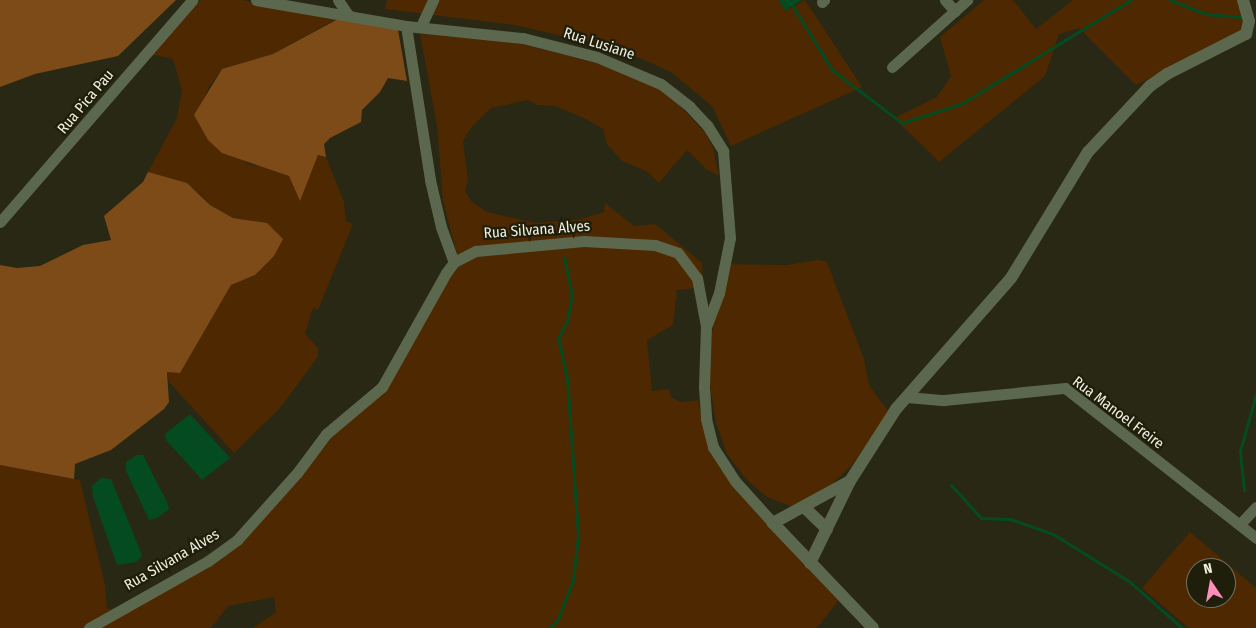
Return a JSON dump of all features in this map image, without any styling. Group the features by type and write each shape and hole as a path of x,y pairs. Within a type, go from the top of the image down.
{"street":[{"name":"Rua Pica Pau","path":"0,222 192,0"},
{"name":"Rua Lusiane","path":"256,0 406,26 421,26 523,38 597,56 645,76 689,106 707,125 723,151 731,213 728,254 706,326"},
{"path":"338,0 348,15"},
{"path":"421,26 433,0"},
{"path":"945,0 955,11"},
{"path":"892,67 967,0"},
{"path":"810,563 850,481 896,409 1010,278 1075,172 1111,124 1166,74 1243,37 1250,28 1243,0"},
{"path":"406,26 430,180 441,227 454,262"},
{"name":"Rua Silvana Alves","path":"89,628 208,560 237,540 297,473 326,434 382,387 454,262 476,251 533,244 584,241 655,246 678,253 690,267 697,278 706,326 704,387 706,419 713,447 735,481 873,628"},
{"name":"Rua Manoel Freire","path":"907,397 944,400 1048,388 1065,388 1241,523 1256,538"},
{"path":"773,523 850,481"},
{"path":"804,507 827,529"},
{"path":"1241,523 1256,507"}],"shaded area":[{"path":"0,0 176,0 118,56 35,74 0,87"},
{"path":"201,0 241,0 340,17 273,54 222,69 209,87 202,104 201,129 248,164 276,169 289,176 300,200 318,155 326,157 344,202 346,221 353,224 318,310 313,308 305,334 318,348 318,357 280,408 234,453 169,382 167,371 180,372 231,285 255,275 267,223 233,218 210,205 200,194 148,172 177,118 182,90 173,59 150,54"},
{"path":"387,0 779,0 785,11 805,0 862,87 731,146 712,106 671,72 622,50 515,25 385,9"},
{"path":"779,0 802,0 785,11"},
{"path":"984,0 1013,0 1036,29 1073,0 1239,0 1245,32 1136,85 1079,28 1059,34 1045,76 939,162 894,118 937,97 951,76 940,37"},
{"path":"353,11 360,20 387,21 398,30 407,81 388,78 380,92 362,110 361,122 330,138 324,144 326,157 318,155 300,201 289,176 222,153 208,140 194,115 222,69 273,54"},
{"path":"420,34 514,42 619,69 668,93 706,134 713,148 719,176 706,169 687,150 659,183 646,171 622,161 607,144 603,129 586,119 555,106 537,105 528,100 491,108 471,128 463,141 468,181 465,191 471,201 487,212 535,223 577,220 604,212 605,203 634,226 655,224 702,263 703,287 677,290 673,325 647,340 652,391 669,389 671,397 680,402 698,400 705,433 717,463 840,598 817,628 253,628 276,612 274,597 228,606 211,628 0,628 0,465 80,480 105,585 107,608 112,610 209,562 255,522 357,408 387,383 457,254 443,201 437,126"},
{"path":"148,172 187,183 210,205 233,218 267,223 283,239 274,256 255,275 231,285 180,373 167,372 169,402 164,409 111,450 75,464 74,479 0,465 0,265 17,268 40,266 83,245 111,240 104,216 143,182"},
{"path":"819,260 827,262 864,359 869,385 890,414 851,466 812,503 793,507 767,497 746,479 727,454 716,423 709,380 711,339 725,264 786,265"},
{"path":"190,414 230,458 202,480 166,440 165,434"},
{"path":"137,455 143,455 169,509 157,518 149,520 126,471 126,462"},
{"path":"101,478 111,479 142,555 137,562 117,565 93,497 92,486"},
{"path":"1190,532 1221,558 1186,558 1186,608 1236,608 1236,571 1256,588 1256,628 1189,628 1142,588"}],"waterway":[{"path":"789,0 832,70 902,123 961,104 1131,0"},
{"path":"1170,0 1206,14 1244,17"},
{"path":"550,628 558,619 573,580 578,535 567,378 558,338 567,322 572,295 564,257"},
{"path":"1244,490 1240,451 1256,394"},
{"path":"951,485 981,518 1010,519 1053,534 1130,582 1182,628"}]}
